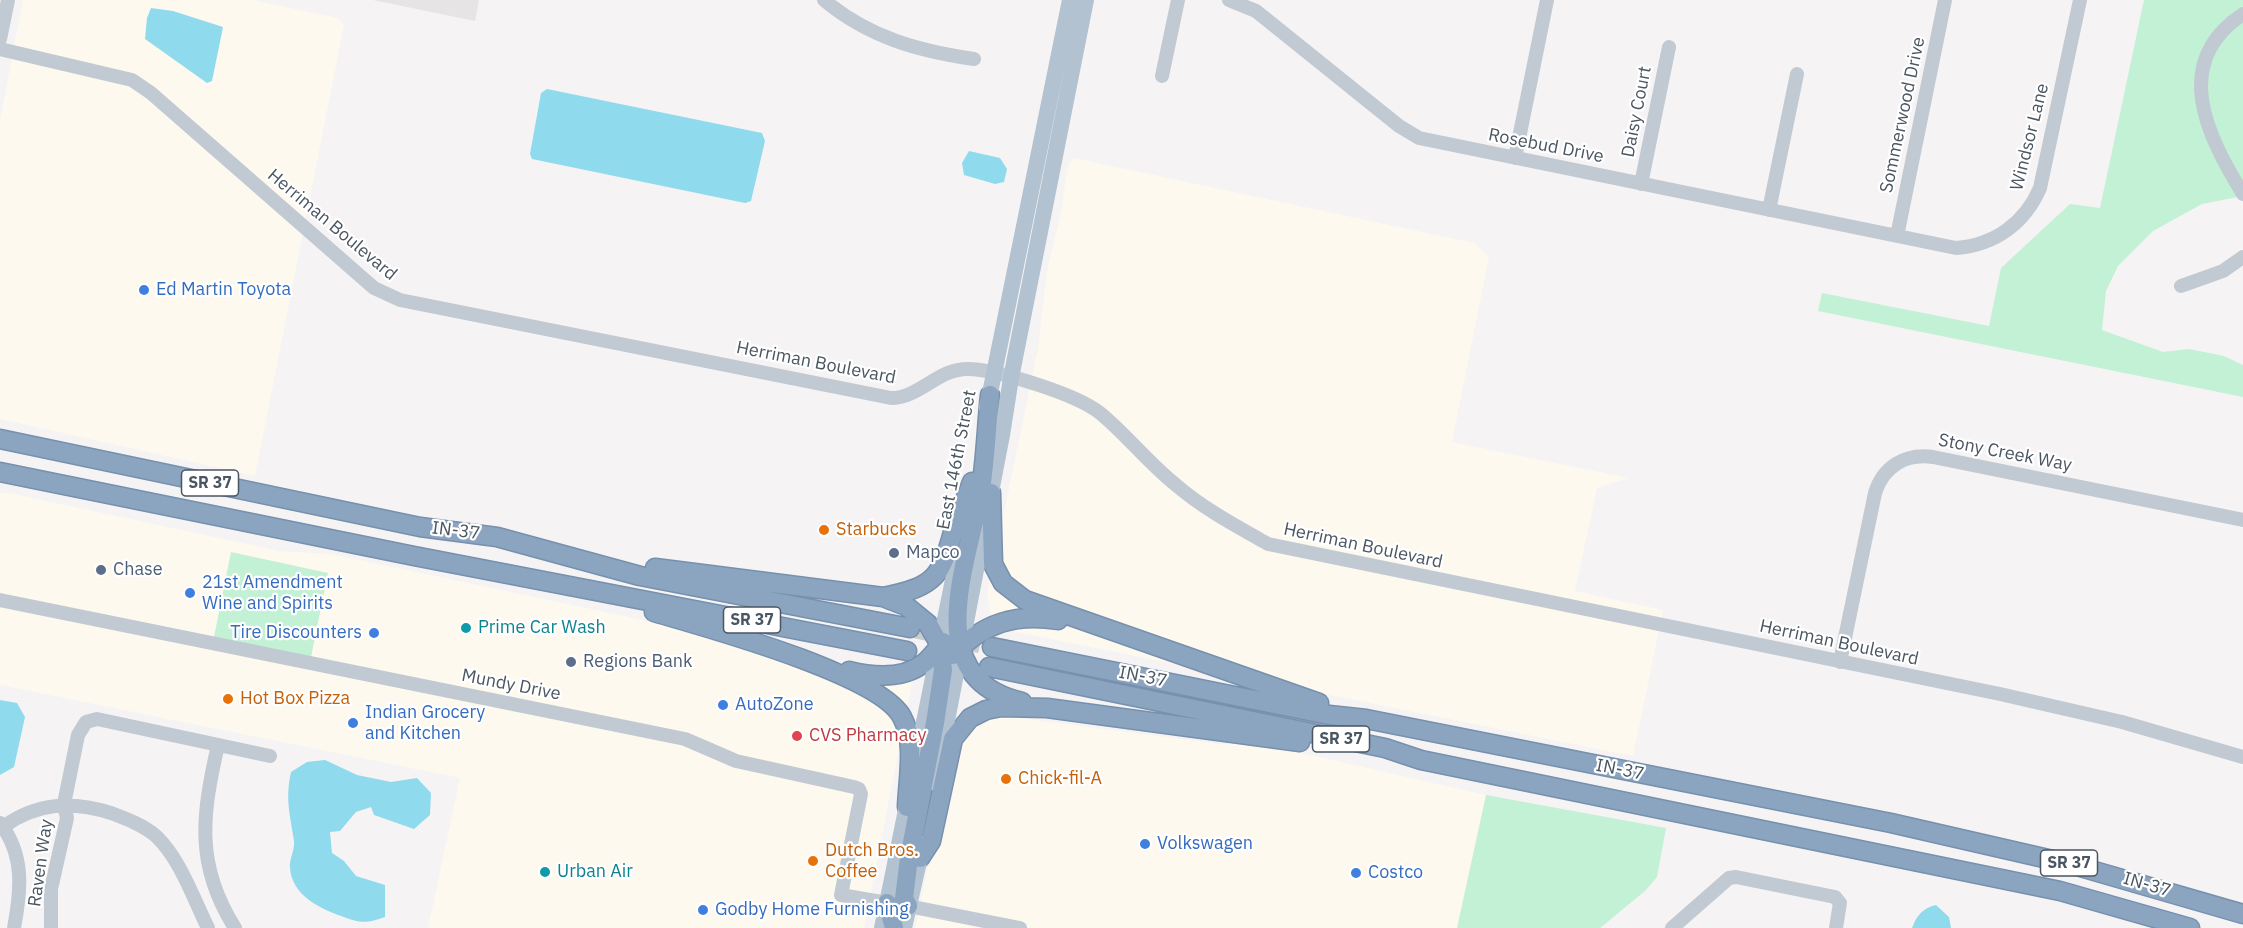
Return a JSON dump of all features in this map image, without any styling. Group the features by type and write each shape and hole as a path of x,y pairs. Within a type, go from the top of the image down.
{"highway":[{"path":"990,395 982,482 956,613 961,621 959,649 970,670 993,693 1006,699 1047,708 1421,760"},
{"path":"0,430 74,453"},
{"name":"IN-37","path":"0,439 420,527 497,537 640,576 910,628"},
{"name":"IN-37","path":"0,472 907,651"},
{"path":"0,481 71,495 122,496"},
{"path":"883,597 911,591 933,579 940,570 949,552 956,524 972,482"},
{"path":"991,493 990,543 997,575 1011,592 1025,600 1095,626 1366,718"},
{"path":"605,566 644,567 883,597 917,613 935,633 940,645 943,670 936,723 909,858 904,898 908,906"},
{"path":"596,591 623,603 800,659 867,676 881,676 914,669 926,662 961,621"},
{"path":"928,702 943,670 959,649 980,631 1010,619 1041,618 1095,626"},
{"name":"IN-37","path":"992,647 1329,715 1366,718 1891,823 2090,869 2243,914"},
{"path":"800,659 881,695 897,710 906,726 910,744 907,807"},
{"name":"IN-37","path":"988,667 1385,748 1421,760 2008,880 2100,902 2190,928"},
{"path":"920,858 931,841 952,739 962,726 970,718 986,710 1001,707 1047,708"},
{"path":"887,903 894,928"}],"main road":[{"name":"East 146th Street","path":"961,621 991,493 1003,376 1070,0"},
{"name":"East 146th Street","path":"882,928 990,395 1003,376 1086,0"},
{"path":"904,928 920,858 959,649"}],"street":[{"path":"0,39 8,0"},
{"path":"824,0 850,20 898,43 926,51 974,59"},
{"path":"1162,76 1178,0"},
{"name":"Rosebud Drive","path":"1229,0 1246,2 1410,133 1447,145 1897,236"},
{"path":"1515,158 1547,0"},
{"name":"Sommerwood Drive","path":"1897,236 1946,0"},
{"name":"Windsor Lane","path":"1897,236 1956,248 1982,244 2006,232 2031,206 2040,188 2080,0"},
{"path":"2243,14 2227,25 2212,45 2203,66 2200,89 2207,124 2243,194"},
{"name":"Daisy Court","path":"1641,184 1669,47"},
{"name":"Herriman Boulevard","path":"0,49 132,80 151,93 374,288 400,300 891,398 908,395 945,373 956,370 970,369 1003,376 1071,397 1098,411 1161,473 1185,493 1268,544 2082,712 2243,757"},
{"path":"1769,210 1797,74"},
{"path":"2181,286 2223,271 2243,257"},
{"name":"Stony Creek Way","path":"1840,662 1877,484 1892,466 1908,458 1932,457 2243,520"},
{"name":"Mundy Drive","path":"0,600 685,739 736,761 854,787 859,789 861,794 840,895 887,903"},
{"name":"Raven Way","path":"51,928 51,889 67,818 64,804 80,729 91,719 158,734 188,736 218,745"},
{"path":"235,928 217,898 203,829 218,745 270,756"},
{"path":"14,928 21,890 20,873 14,847 2,825 33,810 64,804 90,806 132,820 156,837 181,871 208,928"},
{"path":"1672,928 1729,878 1736,876 1839,899 1836,928"},
{"path":"908,906 1020,928"}],"shaded area":[{"path":"23,0 252,0 338,18 344,25 255,476 0,419 0,120"},
{"path":"373,0 479,0 475,21"},
{"path":"1074,158 1474,243 1489,257 1452,442 1629,478 1597,488 1575,591 1663,610 1633,756 1011,631 1000,628 992,621 987,594 1038,349 1047,272 1061,211 1068,165"},
{"path":"0,493 9,493 280,551 331,554 913,677 864,928 428,928 460,778 0,685"},
{"path":"997,715 1227,745 1231,737 1486,795 1457,928 915,928 952,754 969,727"}],"green space":[{"path":"2144,0 2243,0 2243,196 2202,204 2153,231 2118,266 2106,291 2102,330 2163,352 2189,349 2224,356 2243,365 2243,397 1818,311 1822,293 1989,326 2001,268 2070,204 2100,208"},
{"path":"231,552 328,573 311,657 214,637"},
{"path":"1486,795 1666,828 1657,877 1645,891 1600,928 1457,928"}],"water":[{"path":"151,8 173,11 223,27 212,81 207,83 145,39 147,18"},
{"path":"547,89 762,133 765,141 751,201 745,203 532,159 530,154 541,93"},
{"path":"969,151 1000,158 1007,169 1004,182 995,184 964,175 962,163"},
{"path":"0,700 17,703 25,717 14,767 0,775"},
{"path":"325,760 357,775 391,782 417,778 431,793 430,815 414,829 374,815 371,807 356,812 340,831 330,832 332,853 344,861 356,876 385,885 385,917 363,922 333,913 301,893 292,877 290,865 294,841 288,799 291,772 307,762"},
{"path":"1936,905 1949,917 1951,928 1912,928 1921,913"}],"tunnel":[{"path":"910,628 992,647"}],"place":[{"name":"Ed Martin Toyota","path":"144,290"},
{"name":"Starbucks","path":"824,530"},
{"name":"Mapco","path":"894,553"},
{"name":"Chase","path":"101,570"},
{"name":"21st Amendment Wine and Spirits","path":"190,593"},
{"name":"Prime Car Wash","path":"466,628"},
{"name":"Tire Discounters","path":"374,633"},
{"name":"Regions Bank","path":"571,662"},
{"name":"Hot Box Pizza","path":"228,699"},
{"name":"AutoZone","path":"723,705"},
{"name":"Indian Grocery and Kitchen","path":"353,723"},
{"name":"CVS Pharmacy","path":"797,736"},
{"name":"Chick-fil-A","path":"1006,779"},
{"name":"Volkswagen","path":"1145,844"},
{"name":"Dutch Bros. Coffee","path":"813,861"},
{"name":"Urban Air","path":"545,872"},
{"name":"Costco","path":"1356,873"},
{"name":"Godby Home Furnishing","path":"703,910"}]}
